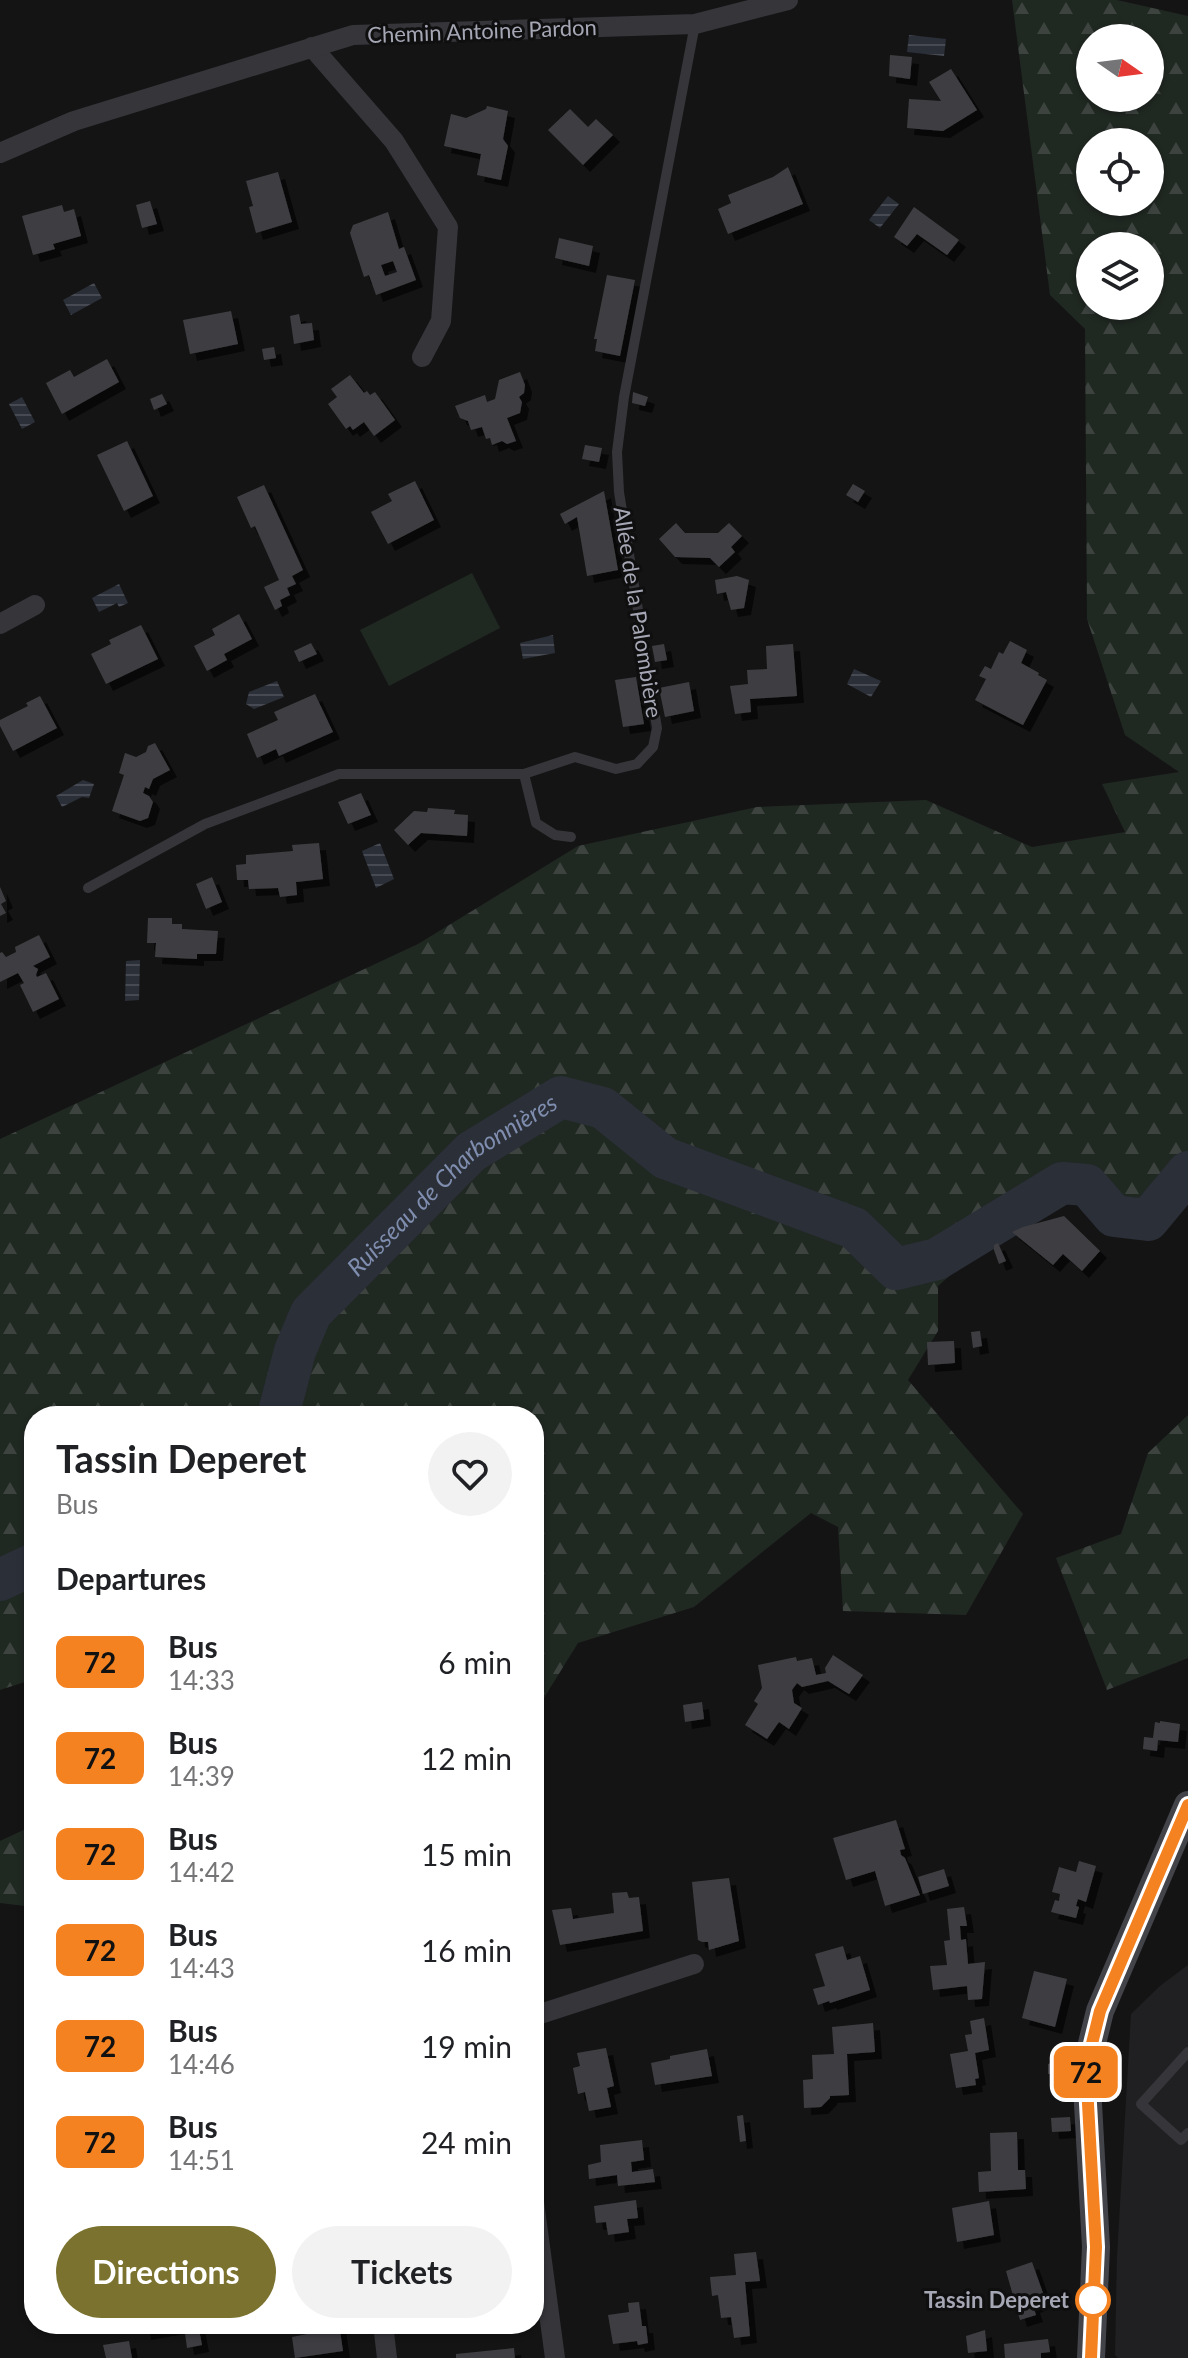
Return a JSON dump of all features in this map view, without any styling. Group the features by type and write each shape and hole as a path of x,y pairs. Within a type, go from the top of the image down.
{"main road":[{"path":"1091,2358 1096,2247 1086,2068 1100,2011 1188,1805"}],"street":[{"name":"Chemin Antoine Pardon","path":"0,153 74,121 353,35 695,24 736,6 788,0"},
{"path":"312,47 394,141 448,227 441,321 422,357"},
{"path":"0,624 35,605"},
{"path":"544,2013 694,1964"},
{"path":"544,2276 555,2358"},
{"path":"384,2334 387,2358"}],"lane":[{"name":"Allée de la Palombière","path":"88,888 205,824 339,774 524,774 575,757 616,769 637,764 653,747 657,728 619,492 617,452 624,397 695,24"},
{"path":"524,774 536,823 555,835 571,837"},
{"path":"1188,2052 1141,2104 1181,2140 1188,2133"}],"shaded area":[{"path":"909,35 946,39 944,56 907,52"},
{"path":"888,196 899,204 880,228 869,220"},
{"path":"94,283 102,298 71,315 63,300"},
{"path":"22,397 35,422 22,429 9,404"},
{"path":"119,584 128,603 119,607 117,603 99,612 92,598"},
{"path":"553,635 555,653 523,659 520,643"},
{"path":"854,669 881,681 871,697 847,684"},
{"path":"277,681 284,697 254,709 246,704 249,692"},
{"path":"83,780 94,784 89,798 82,797 62,807 56,796"},
{"path":"380,843 394,879 376,888 362,851"},
{"path":"140,960 139,1000 125,1001 126,961"},
{"path":"1188,1965 1188,2358 1118,2358 1115,2355 1117,2257 1131,2014"}],"green space":[{"path":"1012,0 1117,0 1188,16 1188,1183 1149,1218 1093,1192 1055,1183 938,1286 938,1331 908,1380 1023,1514 966,1615 843,1611 838,1527 811,1513 694,1607 578,1643 544,1698 544,1406 24,1406 24,1682 0,1690 0,1139 418,944 578,846 757,807 926,800 1032,847 1125,832 1102,784 1179,772 1125,735 1087,619 1085,329 1050,295"},
{"path":"472,573 500,628 389,686 360,630"},
{"path":"1188,1415 1188,1658 1107,1690 1056,1558 1121,1534 1148,1453"},
{"path":"24,1830 24,1906 0,1903 0,1841"}],"building":[{"path":"890,55 912,57 910,79 889,76"},
{"path":"951,69 977,110 943,131 907,128 909,99 941,101 929,82"},
{"path":"487,106 508,111 503,139 508,146 501,180 477,175 481,154 444,146 451,114 466,118"},
{"path":"570,109 588,127 596,119 613,135 583,165 548,130"},
{"path":"788,167 803,204 728,234 718,209 731,203 728,195 773,177"},
{"path":"278,172 292,222 256,233 246,181"},
{"path":"150,201 157,224 142,228 136,205"},
{"path":"62,205 64,212 74,209 81,236 53,244 55,249 33,255 22,216"},
{"path":"914,207 959,240 947,255 917,234 907,246 894,237"},
{"path":"388,212 399,249 404,247 416,280 376,295 369,275 364,277 350,233 353,225","holes":["393,261 397,272 385,276 381,265"]},
{"path":"559,238 593,246 589,266 555,258"},
{"path":"607,275 635,280 620,356 595,351 597,339 594,339"},
{"path":"231,311 238,344 190,354 183,320"},
{"path":"299,314 301,324 312,323 314,340 294,344 290,316"},
{"path":"274,347 276,358 264,360 262,349"},
{"path":"107,359 119,382 62,414 46,383 70,370 74,377"},
{"path":"520,372 525,385 524,393 519,397 522,402 520,413 507,418 516,441 492,445 482,427 471,430 468,421 460,418 455,406 485,395 487,402 495,399 499,380"},
{"path":"350,375 364,393 367,391 370,395 375,392 395,420 374,436 364,422 353,430 350,426 346,429 328,404 337,397 331,389"},
{"path":"633,392 648,397 645,406 632,403"},
{"path":"162,394 167,404 154,410 150,399"},
{"path":"127,441 153,496 124,511 97,455"},
{"path":"585,445 602,448 599,462 582,459"},
{"path":"415,481 434,520 388,544 371,512 392,501 388,494"},
{"path":"853,484 865,491 858,502 846,495"},
{"path":"264,485 303,570 292,576 296,584 287,588 290,595 280,600 282,606 275,610 264,587 279,580 255,526 251,528 237,497"},
{"path":"604,491 618,570 587,576 577,517 565,524 560,514"},
{"path":"676,523 685,533 718,533 729,523 742,536 731,547 735,552 719,567 710,558 675,557 659,539"},
{"path":"737,576 749,580 744,608 731,610 726,592 717,594 715,580"},
{"path":"239,614 252,639 224,654 227,660 207,671 194,646 215,635 212,629"},
{"path":"141,625 158,659 106,684 91,654 111,644 109,640"},
{"path":"1010,641 1027,650 1021,663 1047,680 1023,725 975,700 986,679 979,676 985,666 991,669 999,652 1003,654"},
{"path":"311,643 317,654 299,662 294,651"},
{"path":"664,644 667,660 655,662 652,646"},
{"path":"793,644 797,696 750,699 751,712 735,714 730,686 748,684 747,670 767,669 766,646"},
{"path":"636,677 644,724 623,727 615,680"},
{"path":"689,682 694,711 665,717 659,688"},
{"path":"315,694 333,732 279,756 276,749 257,758 247,734 278,720 274,712"},
{"path":"40,696 57,728 13,751 0,720 28,706 26,703"},
{"path":"155,743 170,770 153,779 149,789 145,787 143,793 153,802 148,818 140,821 112,811 124,775 119,773 125,753 136,757"},
{"path":"361,793 371,815 348,824 338,802"},
{"path":"428,808 455,810 454,814 468,815 467,836 421,833 408,845 394,830 414,811 427,812"},
{"path":"319,843 323,879 296,882 297,895 280,897 278,888 249,889 248,880 237,880 236,865 246,864 246,855 293,851 292,845"},
{"path":"212,877 222,902 206,909 196,884"},
{"path":"0,887 6,901 1,904 6,913 0,916"},
{"path":"148,918 172,918 172,924 182,924 182,929 218,931 216,954 197,954 197,959 155,957 156,943 147,943"},
{"path":"39,935 50,957 33,966 38,969 37,977 46,973 59,999 33,1012 20,985 24,983 18,973 0,982 0,953 6,957 16,952 15,947"},
{"path":"1064,1216 1100,1251 1082,1271 1063,1254 1053,1265 1012,1232"},
{"path":"998,1243 1006,1261 999,1264 994,1250 994,1245"},
{"path":"980,1331 982,1346 973,1348 971,1332"},
{"path":"954,1341 955,1363 928,1365 927,1342"},
{"path":"833,1655 863,1675 849,1694 828,1681 802,1687 797,1683 792,1690 794,1703 802,1708 789,1729 779,1722 767,1739 745,1725 758,1704 754,1701 762,1688 758,1665 796,1657 797,1661 812,1658 816,1675 826,1673 825,1668"},
{"path":"702,1702 704,1719 685,1722 683,1705"},
{"path":"1155,1722 1180,1724 1178,1742 1158,1740 1157,1751 1143,1749 1144,1737 1153,1738"},
{"path":"896,1820 905,1849 900,1850 901,1855 920,1895 885,1906 875,1871 846,1880 833,1838"},
{"path":"1079,1861 1096,1866 1086,1902 1078,1899 1076,1918 1051,1912 1055,1900 1059,1901 1060,1894 1052,1892 1059,1867 1076,1872"},
{"path":"944,1869 949,1886 923,1894 918,1877"},
{"path":"729,1878 739,1941 709,1950 708,1942 698,1940 692,1882"},
{"path":"627,1892 629,1898 639,1897 643,1931 560,1945 552,1910 571,1908 573,1919 614,1913 612,1893"},
{"path":"964,1907 967,1926 960,1926 961,1940 966,1939 968,1964 985,1962 982,1999 968,2000 967,1986 933,1990 930,1966 947,1965 944,1941 950,1940 947,1909"},
{"path":"843,1946 847,1960 860,1956 870,1990 818,2005 813,1989 825,1986 815,1954"},
{"path":"1034,1971 1067,1979 1055,2027 1022,2018"},
{"path":"984,2018 989,2050 975,2053 979,2078 975,2079 976,2085 956,2088 950,2054 968,2051 965,2035 972,2034 970,2021"},
{"path":"873,2023 875,2052 847,2054 849,2095 830,2096 821,2107 804,2108 803,2080 813,2079 812,2055 834,2054 832,2027"},
{"path":"606,2048 614,2086 607,2088 611,2107 589,2111 585,2092 578,2094 573,2068 580,2066 577,2053"},
{"path":"707,2049 712,2076 655,2085 651,2063"},
{"path":"1050,2059 1067,2059 1068,2081 1052,2082 1052,2074 1048,2074"},
{"path":"743,2115 746,2141 740,2142 737,2116"},
{"path":"1070,2117 1071,2131 1052,2132 1051,2118"},
{"path":"1017,2132 1018,2170 1025,2170 1026,2189 979,2192 978,2172 991,2171 990,2133"},
{"path":"642,2140 644,2160 631,2162 632,2172 653,2169 655,2182 618,2186 617,2175 589,2179 588,2165 601,2162 600,2145"},
{"path":"636,2200 638,2218 627,2219 629,2232 608,2235 606,2222 596,2223 594,2206"},
{"path":"989,2201 994,2235 957,2242 952,2208"},
{"path":"756,2252 760,2281 745,2282 750,2336 734,2338 731,2317 721,2318 718,2295 712,2296 710,2277 736,2275 734,2254"},
{"path":"1032,2262 1043,2293 1036,2296 1038,2304 1033,2306 1036,2315 1020,2320 1006,2271"},
{"path":"639,2302 648,2343 613,2344 608,2315 629,2312 628,2303"},
{"path":"985,2330 987,2351 968,2353 966,2336"},
{"path":"185,2334 200,2334 202,2345 187,2348"},
{"path":"340,2334 343,2351 295,2358 292,2337"},
{"path":"1048,2339 1050,2352 1041,2353 1041,2358 1005,2358 1004,2344"},
{"path":"129,2341 132,2358 106,2358 103,2345"},
{"path":"514,2348 515,2358 456,2358 456,2354"}],"waterway":[{"name":"Ruisseau de Charbonnières","path":"281,1406 295,1351 311,1313 471,1152 561,1097 603,1108 665,1158 854,1228 896,1269 937,1259 1062,1183 1087,1185 1114,1216 1148,1220 1188,1172"},
{"name":"Ruisseau de Charbonnières","path":"0,1580 24,1569"}],"bus line":[{"name":"72","path":"1091,2358 1096,2247 1086,2068 1100,2011 1188,1805"}],"place":[{"name":"Tassin Deperet","path":"1093,2300"}]}
